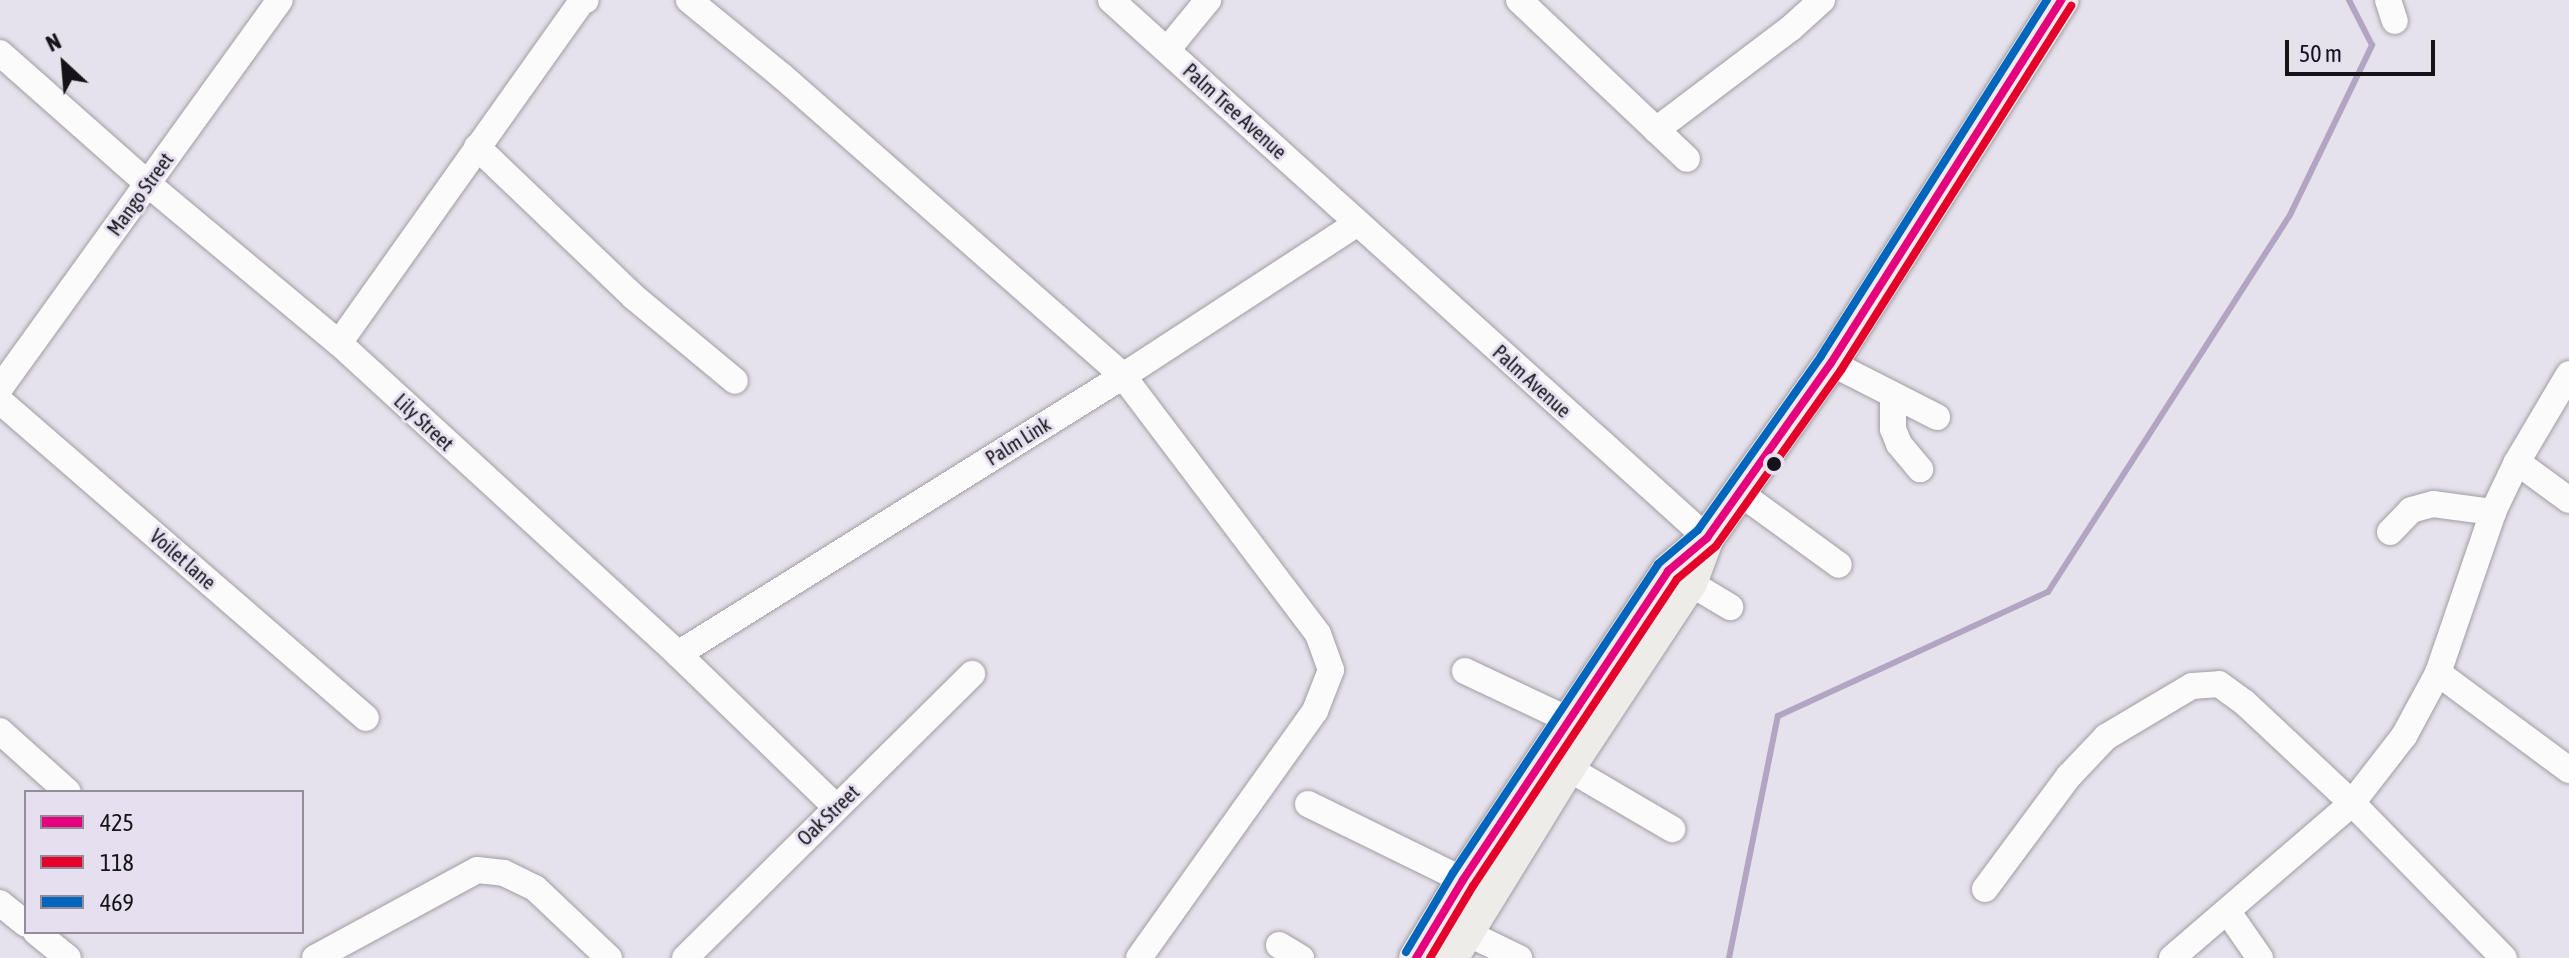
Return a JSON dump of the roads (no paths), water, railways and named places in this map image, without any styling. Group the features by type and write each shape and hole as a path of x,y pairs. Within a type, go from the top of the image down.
{"main road":[{"path":"1416,958 1463,880 1668,571 1707,538 1831,363 2061,0"},
{"path":"1459,946 1568,768 1690,583 1707,538"}],"street":[{"name":"Mango Street","path":"0,388 280,0"},
{"path":"339,343 581,2 586,0"},
{"path":"689,0 770,66 1123,376 1318,634 1331,670 1315,711 1139,958"},
{"name":"Palm Tree Avenue","path":"1111,0 1356,224"},
{"path":"1167,50 1208,0"},
{"path":"1656,130 1791,28 1822,0"},
{"path":"1530,4 1687,159"},
{"name":"Lily Street","path":"0,53 148,184 339,343 678,654 835,806"},
{"path":"477,147 618,282 735,381"},
{"name":"Palm Link","path":"678,654 1123,376 1356,224"},
{"name":"Palm Avenue","path":"1356,224 1707,538"},
{"path":"1831,363 1937,417"},
{"path":"2172,958 2352,803 2404,736 2438,673 2493,512 2517,462 2569,374"},
{"path":"1893,396 1893,429 1899,444 1920,469"},
{"name":"Voilet lane","path":"0,401 366,718"},
{"path":"2517,462 2569,500"},
{"path":"1740,493 1839,565"},
{"path":"2390,532 2411,510 2433,504 2493,512"},
{"path":"1690,583 1730,607"},
{"path":"1465,671 1571,721"},
{"path":"2438,673 2569,770"},
{"name":"Oak Street","path":"685,958 835,806 972,674"},
{"path":"1985,889 2069,776 2106,737 2192,686 2219,684 2244,702 2352,803 2504,958"},
{"path":"0,731 66,790"},
{"path":"1568,768 1672,829"},
{"path":"1308,804 1463,880"},
{"path":"315,958 477,870 504,873 535,888 609,958"},
{"path":"0,903 24,922"},
{"path":"2228,912 2260,958"},
{"path":"38,934 68,958"},
{"path":"1459,946 1519,958"}],"waterway":[{"path":"1729,958 1778,716 2048,592 2290,215 2372,45 2349,0"}]}
